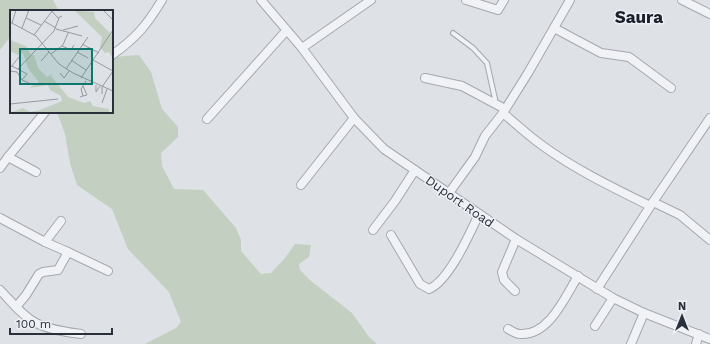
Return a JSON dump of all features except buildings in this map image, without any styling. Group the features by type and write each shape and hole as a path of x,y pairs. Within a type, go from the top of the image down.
{"street":[{"path":"113,54 128,44 148,22 162,0"},
{"name":"Duport Road","path":"261,0 302,48 354,118 384,149 516,239 597,289 644,313 710,339"},
{"path":"302,48 371,0"},
{"path":"466,0 498,10 504,0"},
{"path":"449,193 474,157 485,136 504,111 570,0"},
{"path":"682,0 710,14"},
{"path":"554,28 601,53 629,57 671,88"},
{"path":"207,119 286,31"},
{"path":"425,78 462,86 495,103 542,146 604,183 680,215 710,240"},
{"path":"0,168 44,113"},
{"path":"301,185 354,118"},
{"path":"597,289 710,118"},
{"path":"8,157 36,172"},
{"path":"372,230 395,201 415,170"},
{"path":"391,235 420,284 429,289 434,287 444,276 456,259 479,214"},
{"path":"0,218 45,242 108,271"},
{"path":"45,242 61,220"},
{"path":"515,291 504,280 502,272 516,239"},
{"path":"16,307 26,295 39,274 42,272 58,270 68,252"},
{"path":"508,329 518,334 530,333 549,321 578,276"},
{"path":"0,290 16,307 36,323 61,331 81,334"},
{"path":"595,326 613,298"},
{"path":"631,344 644,313"},
{"path":"696,344 699,334"}],"lane":[{"path":"453,33 473,48 487,63 495,103"}],"green space":[{"path":"0,0 53,0 58,10 10,10 10,37 0,50"},
{"path":"139,55 151,72 162,109 178,127 178,137 161,153 162,166 174,189 203,190 236,228 241,240 241,251 261,274 271,273 285,258 295,244 311,245 309,257 299,264 300,270 311,281 352,313 369,337 377,344 145,344 176,328 181,322 169,292 128,249 112,209 77,185 70,163 65,134 57,113 113,113 113,57"}],"district":[{"name":"Saura","path":"639,17"}]}
